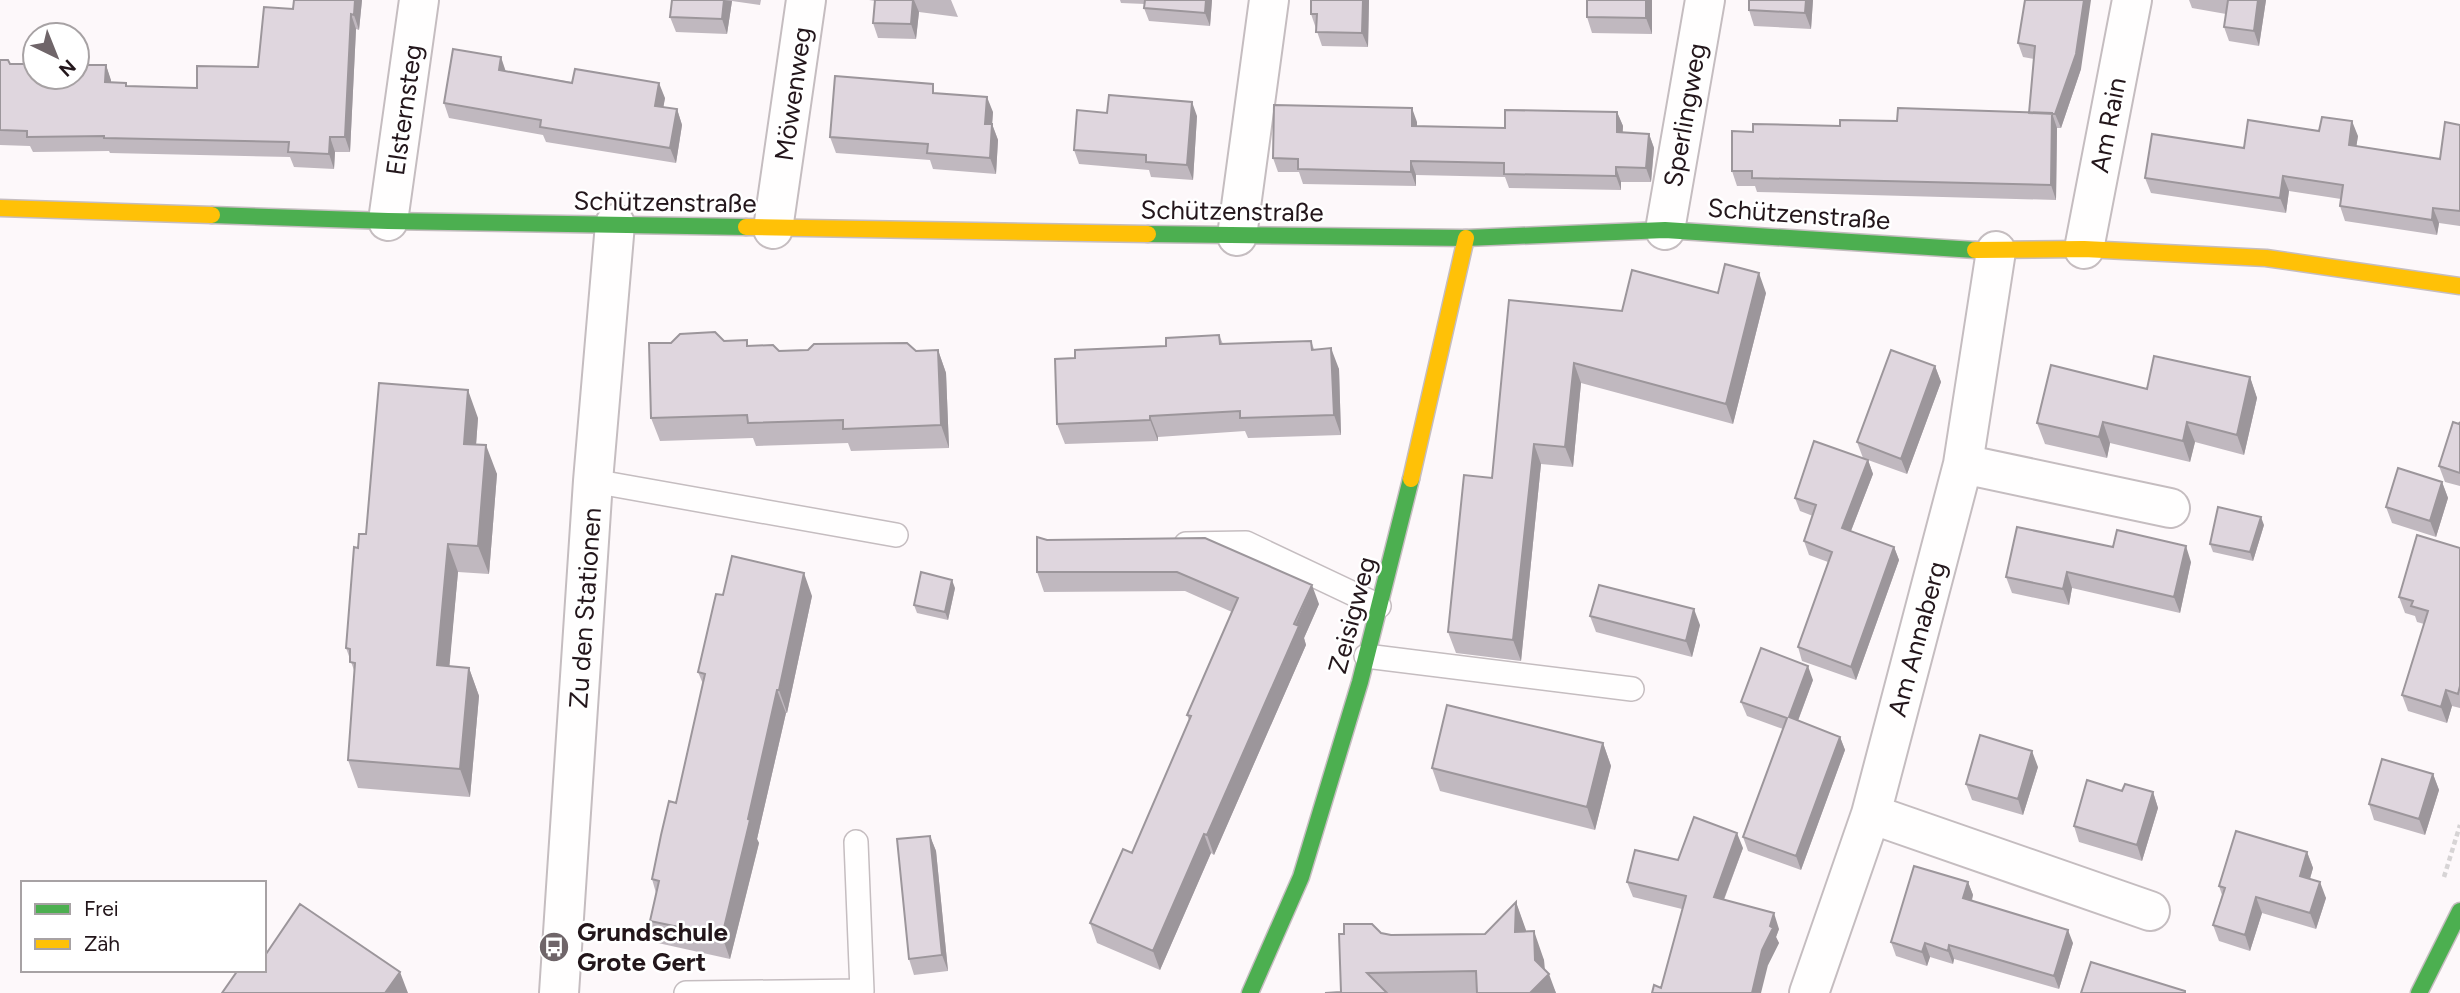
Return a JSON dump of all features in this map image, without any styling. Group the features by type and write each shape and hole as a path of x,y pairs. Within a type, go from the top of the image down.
{"street":[{"name":"Elsternsteg","path":"388,221 419,0"},
{"name":"Möwenweg","path":"774,229 806,0"},
{"path":"1237,236 1269,0"},
{"name":"Sperlingweg","path":"1665,230 1704,0"},
{"name":"Am Rain","path":"2084,249 2132,0"},
{"name":"Schützenstraße","path":"0,208 388,221 1237,236 1466,238 1665,230 1996,251 2084,249 2266,258 2460,286"},
{"name":"Zu den Stationen","path":"559,993 593,481 615,224"},
{"name":"Zeisigweg","path":"1250,993 1300,877 1366,656 1398,537 1466,238"},
{"name":"Am Annaberg","path":"1809,993 1871,814 1963,464 1996,251"},
{"path":"1963,464 2170,508"},
{"path":"1871,814 2150,911"},
{"path":"2419,993 2460,911"}],"lane":[{"path":"593,481 896,535"},
{"path":"1163,544 1246,543 1379,606"},
{"path":"1366,656 1632,689"},
{"path":"686,993 862,991 856,842"}],"building":[{"path":"294,0 355,0 354,15 351,14 345,137 330,137 329,154 288,152 289,142 104,136 27,137 27,131 0,130 0,60 21,64 21,91 91,91 91,65 106,65 105,82 126,83 126,86 197,88 197,66 258,67 264,7 293,9"},
{"path":"672,0 724,0 722,19 670,17"},
{"path":"875,0 913,0 911,24 873,23"},
{"path":"1145,0 1206,0 1205,13 1144,8"},
{"path":"1311,0 1363,0 1362,33 1316,32 1317,14 1311,14"},
{"path":"1587,0 1646,0 1646,18 1587,17"},
{"path":"1749,0 1806,0 1805,13 1749,10"},
{"path":"2025,0 2084,0 2076,54 2055,114 2029,113 2035,46 2018,43"},
{"path":"2228,0 2258,0 2254,31 2224,27"},
{"path":"453,49 501,57 499,70 572,83 575,69 659,83 655,106 677,109 670,148 540,127 541,120 444,103"},
{"path":"835,76 933,84 933,93 987,97 985,124 992,124 990,158 927,153 928,144 830,137"},
{"path":"1109,95 1192,102 1187,165 1146,162 1146,155 1074,150 1077,110 1107,113"},
{"path":"1274,105 1412,108 1412,126 1505,128 1505,110 1617,112 1617,132 1649,134 1646,168 1616,167 1616,176 1504,174 1504,163 1411,161 1411,172 1298,169 1298,159 1273,158"},
{"path":"1898,108 2052,113 2051,185 1752,178 1752,171 1732,171 1732,131 1753,132 1753,124 1840,126 1840,120 1897,121"},
{"path":"2322,117 2352,121 2349,145 2440,159 2445,122 2460,125 2460,211 2433,208 2432,220 2340,206 2343,185 2283,176 2280,198 2145,178 2152,134 2244,148 2248,120 2319,131"},
{"path":"1725,264 1759,273 1726,404 1574,363 1565,447 1534,444 1513,640 1448,632 1464,475 1492,478 1509,300 1622,311 1632,270 1718,293"},
{"path":"715,332 724,341 747,340 747,346 773,345 779,351 808,350 814,344 907,343 916,351 938,350 941,425 843,429 843,420 748,423 747,415 651,418 649,343 671,343 680,334"},
{"path":"1219,335 1220,344 1311,341 1312,350 1331,348 1334,415 1240,418 1240,411 1150,416 1150,420 1057,424 1055,359 1075,358 1075,350 1166,346 1166,338"},
{"path":"1891,350 1935,366 1901,459 1857,442"},
{"path":"2154,356 2250,377 2237,435 2187,422 2183,441 2103,422 2099,437 2037,423 2051,365 2147,389"},
{"path":"379,383 468,390 464,444 486,445 478,546 448,544 437,665 469,668 460,769 348,760 355,663 350,662 350,649 346,648 354,547 358,548 359,534 366,534"},
{"path":"2453,422 2460,422 2460,473 2439,466"},
{"path":"1814,441 1868,460 1842,528 1894,547 1851,667 1798,647 1832,552 1804,541 1816,505 1795,498"},
{"path":"2398,468 2442,482 2430,521 2386,507"},
{"path":"2218,507 2261,517 2250,552 2210,544"},
{"path":"2017,527 2113,547 2117,530 2186,546 2174,597 2067,572 2063,589 2006,577"},
{"path":"2417,535 2460,548 2460,686 2458,694 2446,690 2441,707 2402,695 2428,611 2411,606 2413,601 2399,597"},
{"path":"1037,537 1047,540 1205,538 1312,585 1294,624 1299,626 1153,951 1090,923 1123,849 1132,853 1191,716 1187,715 1238,598 1177,572 1037,572"},
{"path":"732,556 804,573 722,936 650,921 659,881 652,879 661,835 669,801 676,803 705,674 698,672 716,594 723,595"},
{"path":"921,572 952,580 945,612 914,605"},
{"path":"1599,585 1694,609 1686,641 1590,616"},
{"path":"1761,648 1808,666 1789,717 1840,737 1796,856 1743,837 1787,718 1741,702"},
{"path":"1447,705 1603,743 1587,807 1432,768"},
{"path":"1980,735 2032,751 2018,799 1966,784"},
{"path":"2382,759 2433,774 2419,819 2369,804"},
{"path":"2087,780 2122,791 2125,784 2153,792 2137,845 2074,826"},
{"path":"1694,817 1737,833 1714,897 1774,913 1770,926 1773,928 1762,950 1752,993 1652,993 1654,985 1661,988 1686,896 1627,882 1635,850 1678,860"},
{"path":"2236,831 2307,852 2300,876 2320,882 2310,913 2256,897 2245,935 2213,925 2225,888 2219,886"},
{"path":"930,836 942,955 909,959 897,839"},
{"path":"1914,866 1968,882 1963,898 2068,930 2054,976 1949,945 1948,951 1925,943 1922,952 1891,942"},
{"path":"1516,902 1515,932 1534,931 1535,960 1549,974 1530,993 1477,993 1476,971 1367,973 1387,993 1325,993 1341,992 1339,934 1344,934 1344,924 1372,924 1381,933 1391,935 1485,934"},
{"path":"300,904 400,972 385,993 222,993 237,972 266,972 266,954"},
{"path":"2091,962 2185,991 2185,993 2081,993"}],"traffic: fast":[{"path":"212,215 746,227"},
{"path":"1148,234 1466,238 1665,230 1975,250"},
{"path":"1250,993 1301,877 1360,682 1411,479"},
{"path":"2419,993 2460,911"}],"traffic: slow":[{"path":"0,208 212,215"},
{"path":"746,227 1148,234"},
{"path":"1411,479 1466,238"},
{"path":"1975,250 2084,249 2266,258 2460,286"}],"place":[{"name":"Grundschule Grote Gert","path":"554,947"}]}
